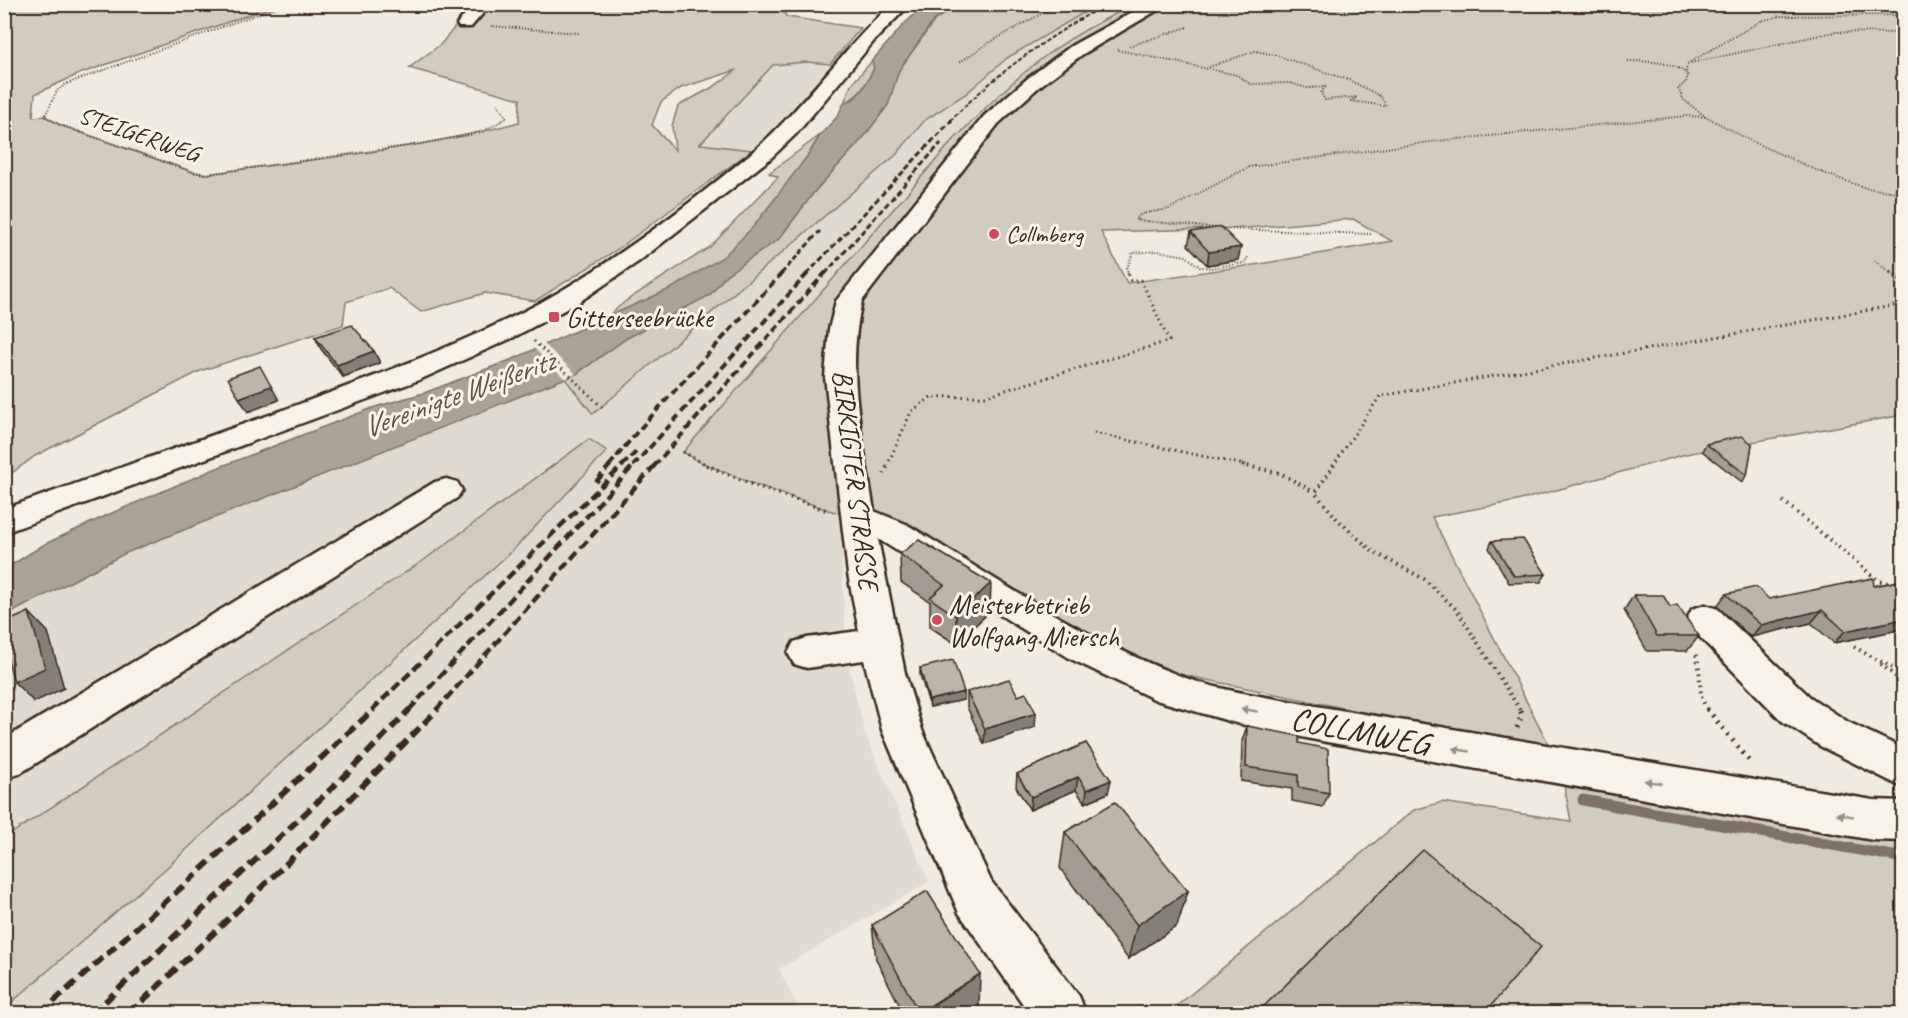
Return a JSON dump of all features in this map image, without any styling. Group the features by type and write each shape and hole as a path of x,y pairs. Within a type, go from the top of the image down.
{"street":[{"path":"465,24 476,12 476,4"},
{"path":"4,522 409,374 514,326 573,294 630,257 774,144 902,4"},
{"name":"BIRKIGTER STRASSE","path":"1061,1014 975,897 902,730 880,643 866,574 865,521 839,376 842,329 849,301 991,120 1034,82 1077,50 1160,4"},
{"path":"4,761 446,490"},
{"name":"COLLMWEG","path":"865,521 894,532 1084,649 1170,689 1236,707 1487,754 1873,820 1904,821"},
{"path":"1699,632 1796,709 1834,734 1904,770"},
{"path":"807,653 880,643"}],"path":[{"name":"STEIGERWEG","path":"285,4 66,84 57,91 45,116 60,125 193,172 207,174 421,144 480,133 507,118 497,103"},
{"path":"960,62 987,44 1059,4"},
{"path":"1687,64 1761,21 1779,16 1904,15"},
{"path":"465,24 580,33"},
{"path":"1687,64 1834,32 1904,33"},
{"path":"1112,48 1237,75 1250,84 1296,84 1307,88 1319,86 1325,87 1321,93 1325,99 1352,96 1357,97 1351,101 1386,106 1380,96 1351,81 1276,55 1256,51 1207,68"},
{"path":"1628,61 1671,64 1686,72"},
{"path":"1687,64 1686,82 1678,89 1684,100 1707,117 1753,142 1823,173 1866,188 1904,193"},
{"path":"1371,234 1226,229 1135,219 1141,214 1170,209 1249,167 1438,141 1643,120 1707,117"},
{"path":"683,452 698,461 751,483 865,521 872,510 881,478 911,412 931,397 986,396 1169,341 1141,280 1130,280 1127,268 1133,253 1158,251 1186,256 1200,267 1211,268 1244,263 1249,256"},
{"path":"1875,261 1904,282"},
{"path":"1315,493 1380,396 1904,304"},
{"path":"536,342 602,407"},
{"path":"1094,433 1280,473 1315,493 1338,520 1372,551 1424,579 1457,610 1522,714 1513,736 1487,754"},
{"path":"1783,501 1879,580 1900,586"},
{"path":"1699,632 1701,701 1748,761 1760,769"},
{"path":"1854,647 1904,674"},
{"path":"1876,660 1904,684"}],"shaded area":[{"path":"4,5 277,5 79,74 35,94 33,117 45,116 60,125 193,172 207,174 403,147 519,122 520,99 409,68 441,44 469,10 469,5 778,5 787,17 861,28 830,64 807,62 773,65 700,144 752,150 618,249 535,301 485,293 421,312 389,288 346,302 343,325 200,371 35,456 5,478","holes":["737,70 713,87 678,106 672,126 675,150 652,125 661,102 681,88"]},
{"path":"958,5 1097,5 1007,58 967,93 925,120 896,155 593,414 565,379 576,374 627,338 710,295 726,275 779,239 815,191 863,138 888,105 899,70 935,20"},
{"path":"1097,5 1133,5 1085,30 1037,62 992,99 948,146 683,451 751,483 840,514 846,655 865,734 929,882 779,969 801,1013 5,1013 5,1008 163,871 515,548 606,451 590,439 424,560 5,838 4,616 126,553 565,379 592,414 896,155 925,120 967,93 1007,58"},
{"path":"1133,5 1903,5 1903,415 1686,454 1517,501 1432,517 1552,751 1168,672 994,592 858,518 751,483 698,461 683,452 969,124 1012,83 1046,55 1082,32","holes":["1353,219 1392,241 1260,264 1127,283 1101,232 1247,228"]},
{"path":"872,61 874,68 865,84 854,97 844,103 851,85"},
{"path":"807,62 836,65 757,150 700,145 773,65"},
{"path":"820,135 801,166 763,217 750,233 723,258 668,291 608,316 627,300 710,247 778,177 769,173"},
{"path":"589,439 607,451 515,548 163,871 5,1008 5,838 424,560"},
{"path":"1564,785 1903,840 1903,1013 1167,1014 1414,810 1442,802 1571,821"}],"water":[{"name":"Vereinigte Weißeritz","path":"925,5 958,5 934,20 899,70 888,105 863,138 815,191 779,239 726,275 710,295 627,338 576,374 126,553 5,616 5,569 45,544 217,468 375,407 424,393 513,359 672,288 723,257 753,227 809,154 820,135 837,117 844,103 853,99 862,90 874,69 872,61 904,24"}],"pier":[{"path":"543,343 576,374 565,379 533,347"}],"building":[{"path":"1221,227 1241,247 1209,252 1191,232"},
{"path":"352,325 374,351 337,365 315,337"},
{"path":"260,366 271,386 239,398 228,378"},
{"path":"1742,436 1752,444 1747,475 1706,444"},
{"path":"1523,539 1546,574 1514,576 1492,541"},
{"path":"919,540 991,583 956,616 930,598 944,585 900,554"},
{"path":"1873,578 1874,586 1904,580 1904,619 1845,631 1822,610 1761,625 1726,594 1756,587 1769,599"},
{"path":"1634,595 1663,595 1670,607 1677,605 1699,636 1657,636"},
{"path":"29,612 45,668 14,682 4,646 4,623"},
{"path":"953,660 964,692 929,700 920,668"},
{"path":"1009,679 1018,696 1026,693 1036,713 985,729 967,692"},
{"path":"1247,726 1299,736 1299,743 1328,749 1329,793 1298,787 1298,775 1246,767"},
{"path":"1086,743 1111,780 1087,790 1078,777 1031,797 1017,774"},
{"path":"1115,802 1188,891 1137,925 1065,832"},
{"path":"1423,850 1541,947 1484,1014 1256,1014"},
{"path":"927,891 980,974 919,1013 872,925"}],"waterway":[{"path":"1583,800 1904,858"}],"railway":[{"path":"950,121 1004,71 1063,30 1106,4"},
{"path":"807,274 952,120"},
{"path":"825,274 941,143"},
{"path":"781,274 820,231"},
{"path":"609,466 637,432 783,272"},
{"path":"633,466 809,272"},
{"path":"654,466 826,272"},
{"path":"623,465 636,452"},
{"path":"596,482 610,465"},
{"path":"372,710 623,465"},
{"path":"409,710 634,465"},
{"path":"436,710 655,465"},
{"path":"40,1014 193,877 374,709"},
{"path":"92,1014 349,772 410,709"},
{"path":"129,1014 284,866 438,709"}],"place":[{"name":"Collmberg","path":"994,234"},
{"name":"Gitterseebrücke","path":"554,317"},
{"name":"Meisterbetrieb Wolfgang Miersch","path":"937,620"}]}
